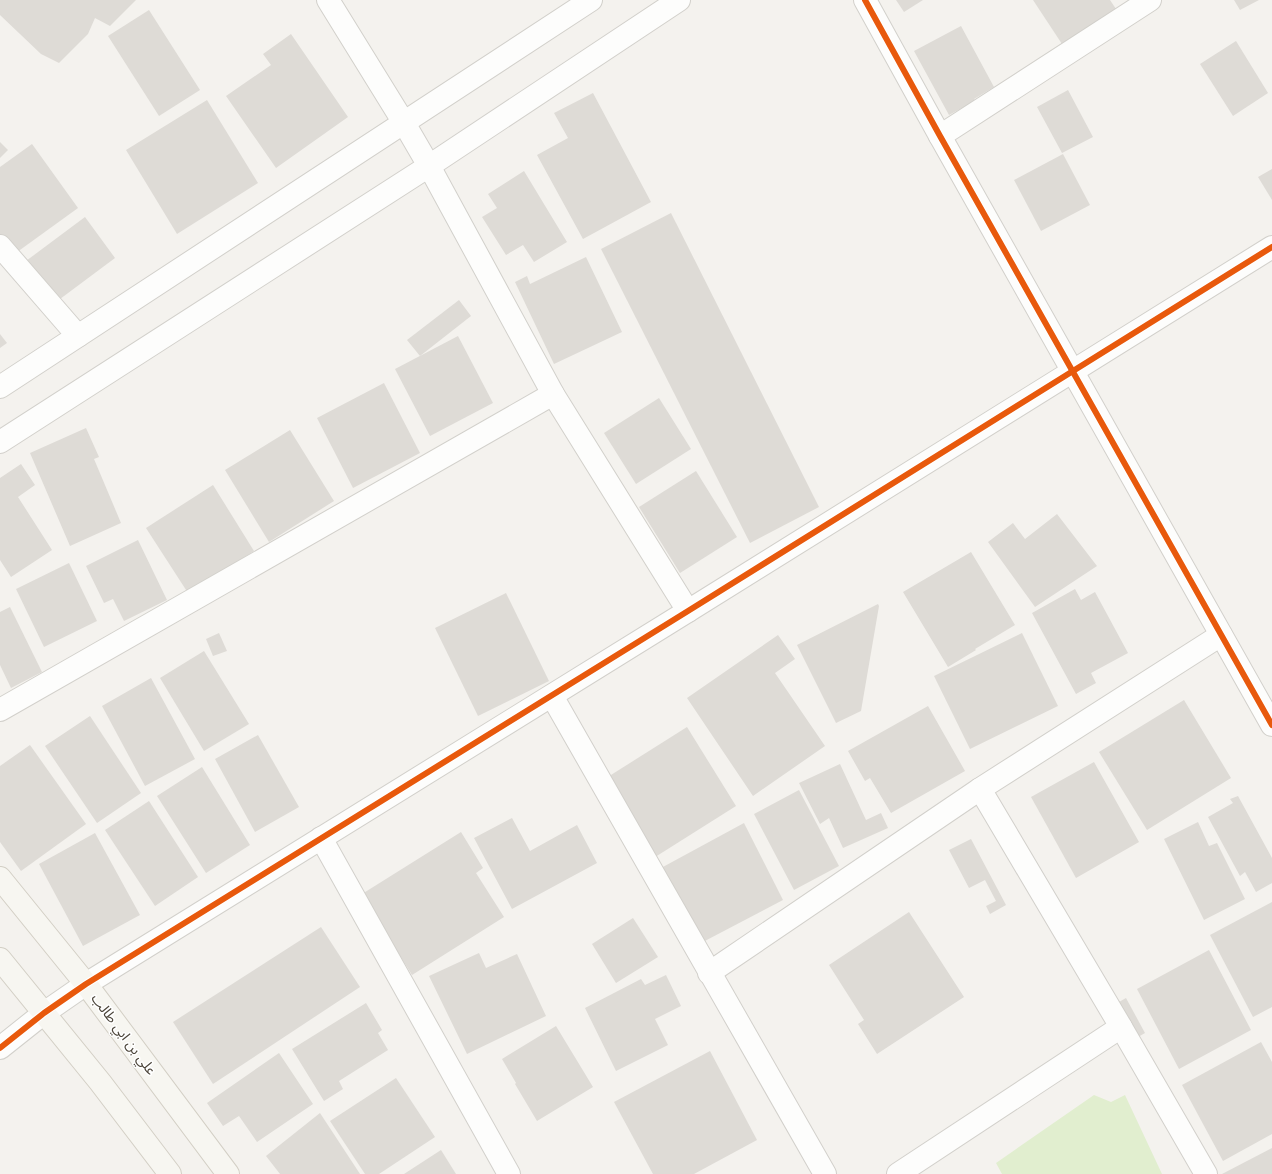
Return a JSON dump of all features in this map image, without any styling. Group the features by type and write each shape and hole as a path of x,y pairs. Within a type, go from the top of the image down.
{"main road":[{"name":"علي بن ابي طالب","path":"0,878 86,984 228,1174"},
{"path":"0,959 100,1082 170,1174"}],"street":[{"path":"328,0 429,166 553,394 688,611"},
{"path":"0,387 592,0"},
{"path":"0,442 429,166 679,0"},
{"path":"865,0 1272,725"},
{"path":"940,136 1150,0"},
{"path":"0,246 78,336"},
{"path":"0,1048 44,1013 86,984 552,696 1272,247"},
{"path":"0,710 553,394"},
{"path":"709,973 980,789 1221,635"},
{"path":"552,696 825,1174"},
{"path":"980,789 1206,1174"},
{"path":"321,838 509,1174"},
{"path":"898,1174 1121,1028"}],"green space":[{"path":"1094,1095 1111,1102 1125,1095 1162,1174 1002,1174 996,1163"}],"building":[{"path":"0,0 136,0 110,26 95,18 88,34 59,63 41,54 0,15"},
{"path":"896,0 923,0 904,12"},
{"path":"1033,0 1110,0 1116,9 1062,44"},
{"path":"1234,0 1259,0 1240,10"},
{"path":"149,10 200,90 159,116 108,36"},
{"path":"961,26 994,87 974,99 975,101 949,115 914,51"},
{"path":"291,34 348,117 276,168 226,96 271,65 263,54"},
{"path":"1236,41 1268,93 1233,116 1200,64"},
{"path":"1068,90 1093,137 1062,153 1037,107"},
{"path":"593,93 651,202 583,239 537,155 568,138 554,113"},
{"path":"207,100 258,183 177,234 126,150"},
{"path":"0,142 8,150 0,158"},
{"path":"32,144 78,208 13,255 0,236 0,167"},
{"path":"1063,154 1090,205 1041,231 1014,180"},
{"path":"1272,169 1272,200 1258,177"},
{"path":"524,171 567,242 534,262 523,245 506,255 482,217 497,208 488,194"},
{"path":"671,213 819,507 750,543 601,249"},
{"path":"85,217 115,258 56,302 26,261"},
{"path":"586,257 622,332 554,364 515,282 527,276 530,284"},
{"path":"459,300 471,316 420,356 407,340"},
{"path":"0,334 7,343 0,348"},
{"path":"458,336 493,403 430,436 395,369"},
{"path":"384,383 420,453 353,488 317,418"},
{"path":"659,398 691,449 636,484 604,433"},
{"path":"86,428 99,457 94,459 121,523 70,546 30,453"},
{"path":"290,430 334,501 269,542 225,470"},
{"path":"21,464 35,485 18,497 52,550 11,577 0,560 0,478"},
{"path":"696,471 737,537 680,573 639,507"},
{"path":"213,485 254,551 188,593 146,528"},
{"path":"1057,514 1097,566 1035,607 988,542 1013,523 1025,539"},
{"path":"138,540 167,600 124,621 113,599 104,603 86,566"},
{"path":"971,552 1015,625 948,667 903,592"},
{"path":"69,563 97,621 44,647 16,589"},
{"path":"1075,589 1081,600 1095,592 1128,653 1091,673 1096,683 1076,694 1032,613"},
{"path":"506,593 549,681 478,716 435,628"},
{"path":"878,604 879,606 861,711 836,723 797,645"},
{"path":"10,607 42,672 11,688 0,665 0,612"},
{"path":"219,633 227,651 213,656 206,639"},
{"path":"1022,633 1058,706 970,749 934,676"},
{"path":"778,635 795,659 775,673 825,746 753,796 687,698"},
{"path":"204,651 249,724 204,751 160,678"},
{"path":"151,678 195,759 145,786 102,706"},
{"path":"1184,700 1231,778 1147,830 1099,752"},
{"path":"928,706 965,771 891,813 870,778 865,781 848,751"},
{"path":"90,716 141,793 97,823 45,746"},
{"path":"687,727 736,806 652,859 603,780"},
{"path":"258,735 299,807 255,832 215,759"},
{"path":"30,745 86,824 21,871 0,842 0,766"},
{"path":"1094,762 1139,842 1076,878 1031,797"},
{"path":"840,764 866,820 881,813 888,828 843,848 829,818 820,824 799,783"},
{"path":"202,767 250,845 206,873 157,796"},
{"path":"799,790 839,866 794,890 754,814"},
{"path":"1238,796 1272,858 1272,883 1256,892 1245,872 1240,876 1208,817 1233,803 1230,799"},
{"path":"149,801 198,877 155,906 105,830"},
{"path":"512,818 530,851 577,825 597,863 512,909 474,838"},
{"path":"1198,822 1209,846 1217,843 1245,899 1204,920 1164,839"},
{"path":"744,823 783,900 701,943 661,868"},
{"path":"461,832 483,868 476,873 504,917 412,975 362,894"},
{"path":"95,833 140,915 83,946 39,864"},
{"path":"971,839 1006,905 990,914 986,906 996,901 985,880 969,888 949,850"},
{"path":"1272,902 1272,1007 1253,1017 1210,935"},
{"path":"909,912 964,997 877,1054 858,1024 864,1020 829,965"},
{"path":"633,918 658,957 616,983 592,944"},
{"path":"321,927 360,987 213,1084 173,1022"},
{"path":"1209,950 1251,1030 1179,1069 1137,989"},
{"path":"479,953 486,968 517,954 546,1016 467,1054 429,976"},
{"path":"666,975 681,1006 655,1019 668,1045 616,1071 585,1008 641,979 645,985"},
{"path":"1126,998 1145,1033 1131,1041 1112,1006"},
{"path":"366,1003 382,1030 378,1033 388,1050 339,1081 343,1089 324,1101 292,1049"},
{"path":"556,1026 593,1087 537,1121 502,1059"},
{"path":"1261,1042 1272,1062 1272,1134 1223,1161 1182,1085"},
{"path":"710,1051 757,1140 694,1174 653,1174 614,1102"},
{"path":"279,1053 313,1104 257,1142 239,1116 223,1126 207,1103"},
{"path":"396,1078 435,1137 379,1174 365,1174 330,1121"},
{"path":"320,1113 360,1174 280,1174 266,1156"},
{"path":"1272,1148 1272,1174 1222,1174"},
{"path":"441,1150 456,1174 404,1174"}],"cycle path":[{"path":"865,0 1272,725"},
{"path":"0,1048 44,1013 86,984 1272,247"}]}
